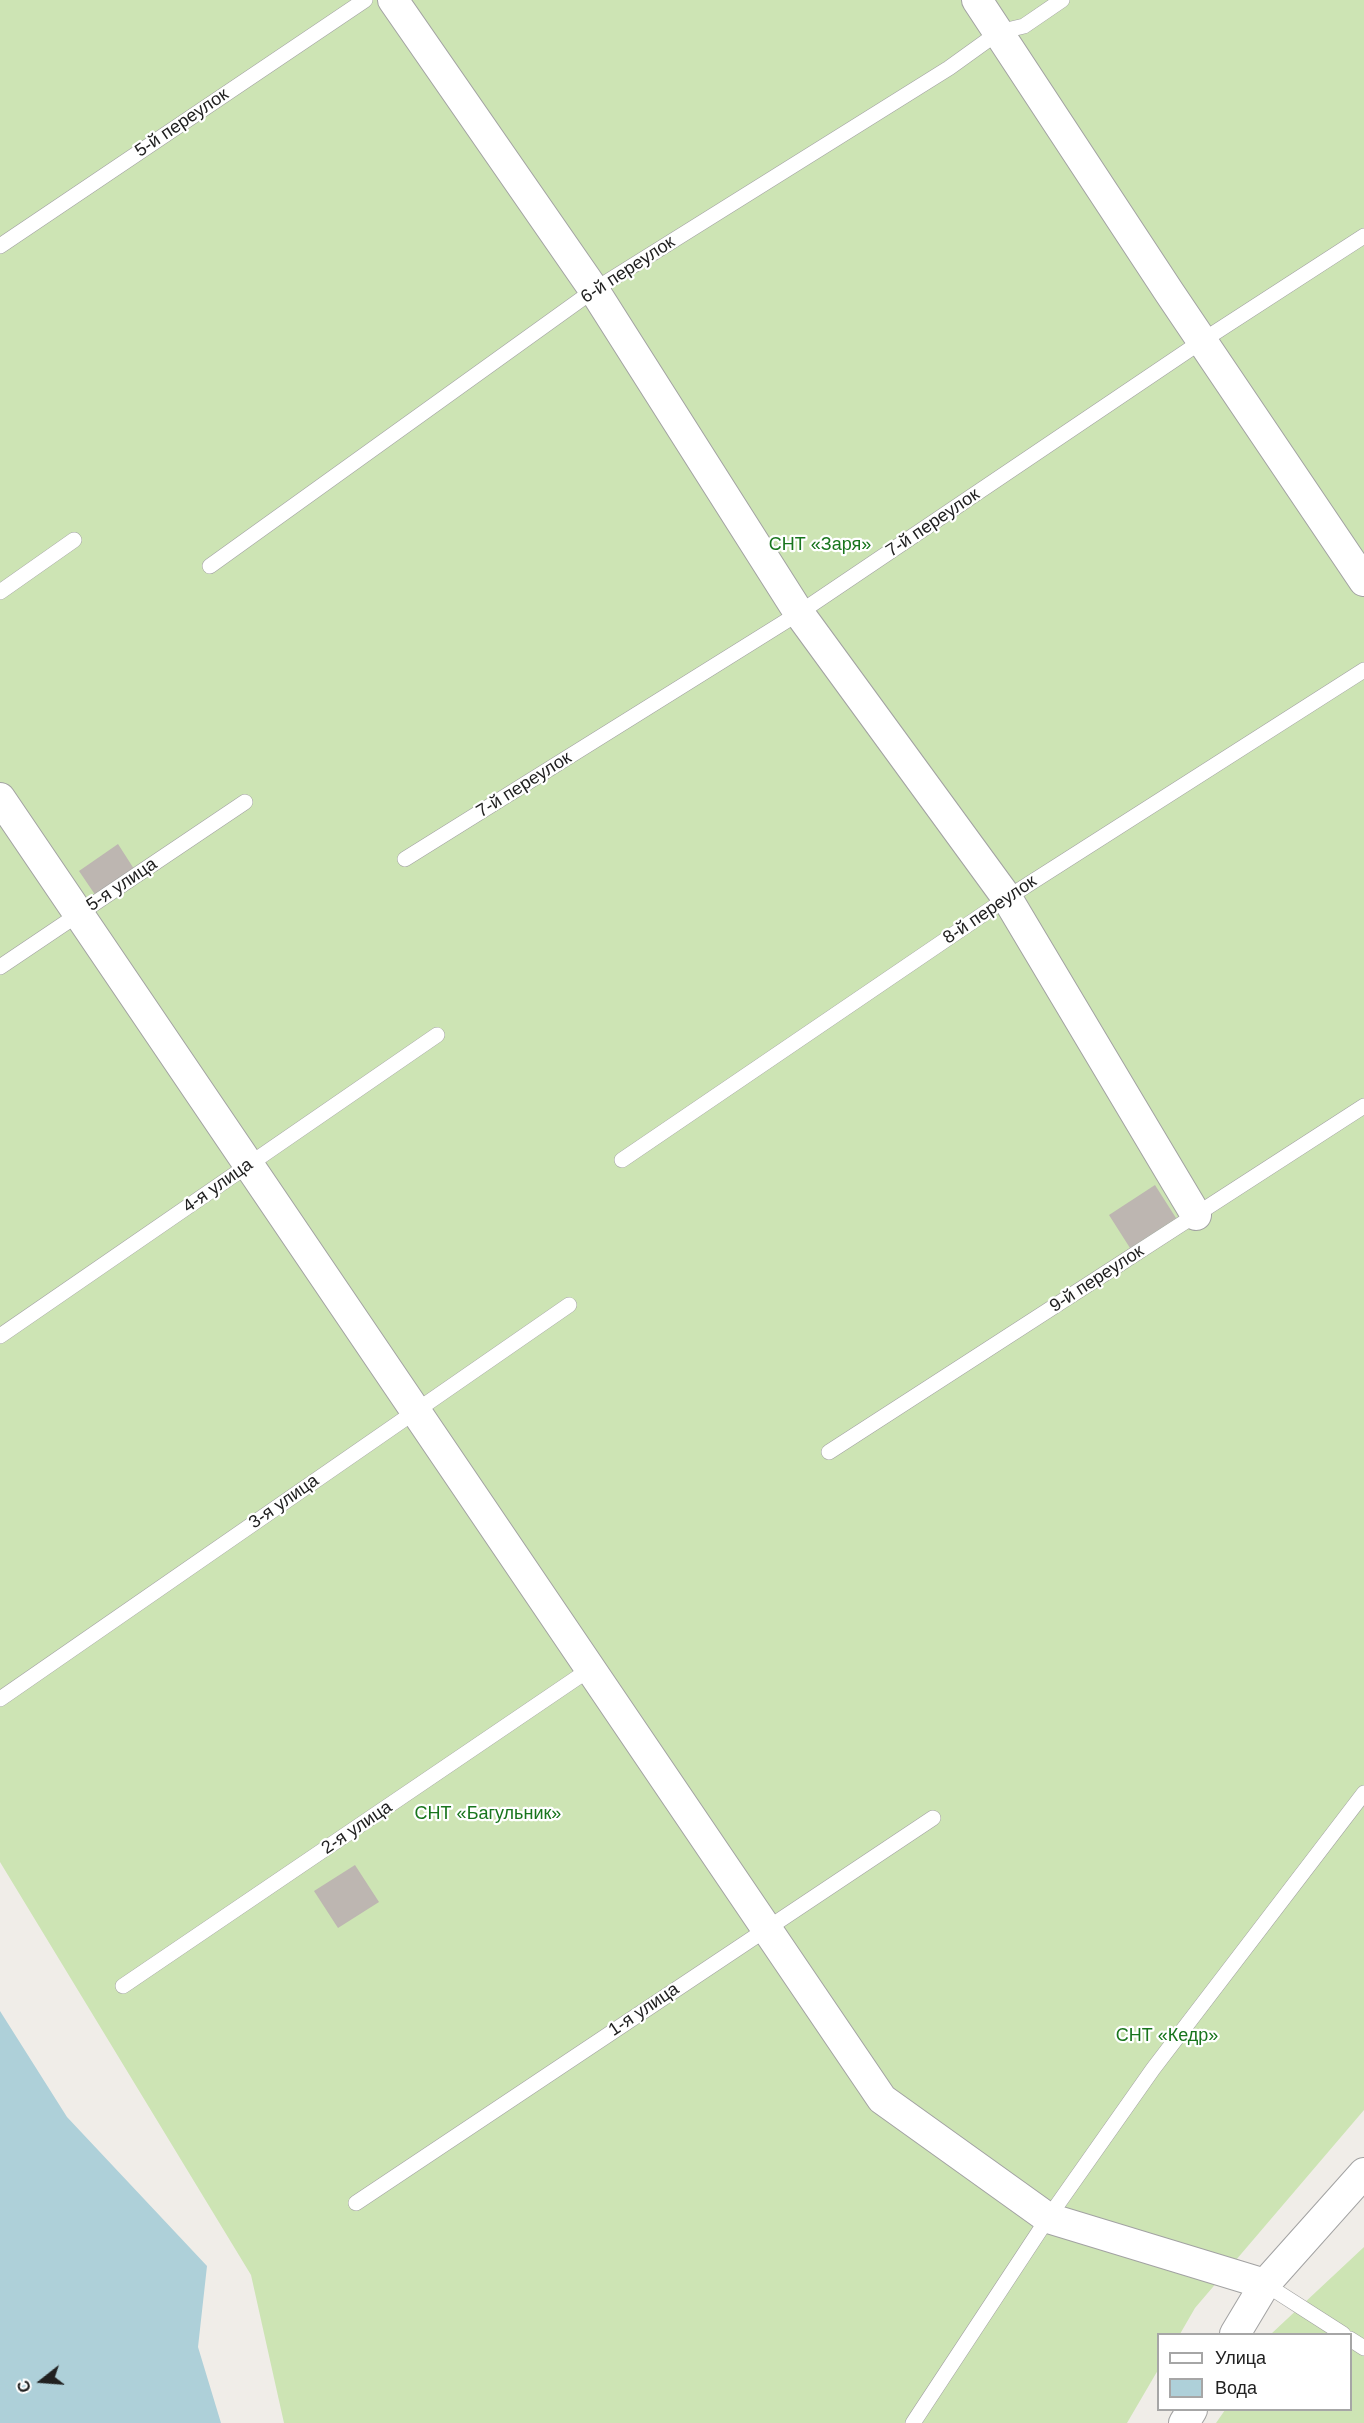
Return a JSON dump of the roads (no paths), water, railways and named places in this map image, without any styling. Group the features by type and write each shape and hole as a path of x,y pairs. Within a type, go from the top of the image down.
{"street":[{"path":"393,0 594,290 799,613 1007,898 1196,1215"},
{"path":"977,0 1364,581"},
{"path":"0,798 882,2099 1048,2218 1265,2284"},
{"path":"1236,2333 1265,2284 1364,2173"}],"lane":[{"name":"5-й переулок","path":"0,246 365,0"},
{"name":"6-й переулок","path":"210,566 594,290 949,68 999,32 1023,26 1062,0"},
{"name":"7-й переулок","path":"405,859 799,613 1202,341 1364,236"},
{"path":"0,592 74,540"},
{"name":"8-й переулок","path":"622,1160 1007,898 1364,670"},
{"name":"5-я улица","path":"0,967 244,802"},
{"name":"4-я улица","path":"0,1336 436,1035"},
{"name":"9-й переулок","path":"829,1452 1364,1106"},
{"name":"3-я улица","path":"0,1700 569,1305"},
{"name":"2-я улица","path":"123,1986 590,1669"},
{"path":"913,2423 1048,2218 1153,2069 1364,1793"},
{"name":"1-я улица","path":"356,2203 933,1818"},
{"path":"1265,2284 1341,2333"}],"water":[{"path":"0,2011 67,2117 207,2266 198,2347 221,2423 0,2423"}],"park label":[{"name":"СНТ «Заря»","path":"820,545"},
{"name":"СНТ «Багульник»","path":"488,1814"},
{"name":"СНТ «Кедр»","path":"1167,2036"}]}
